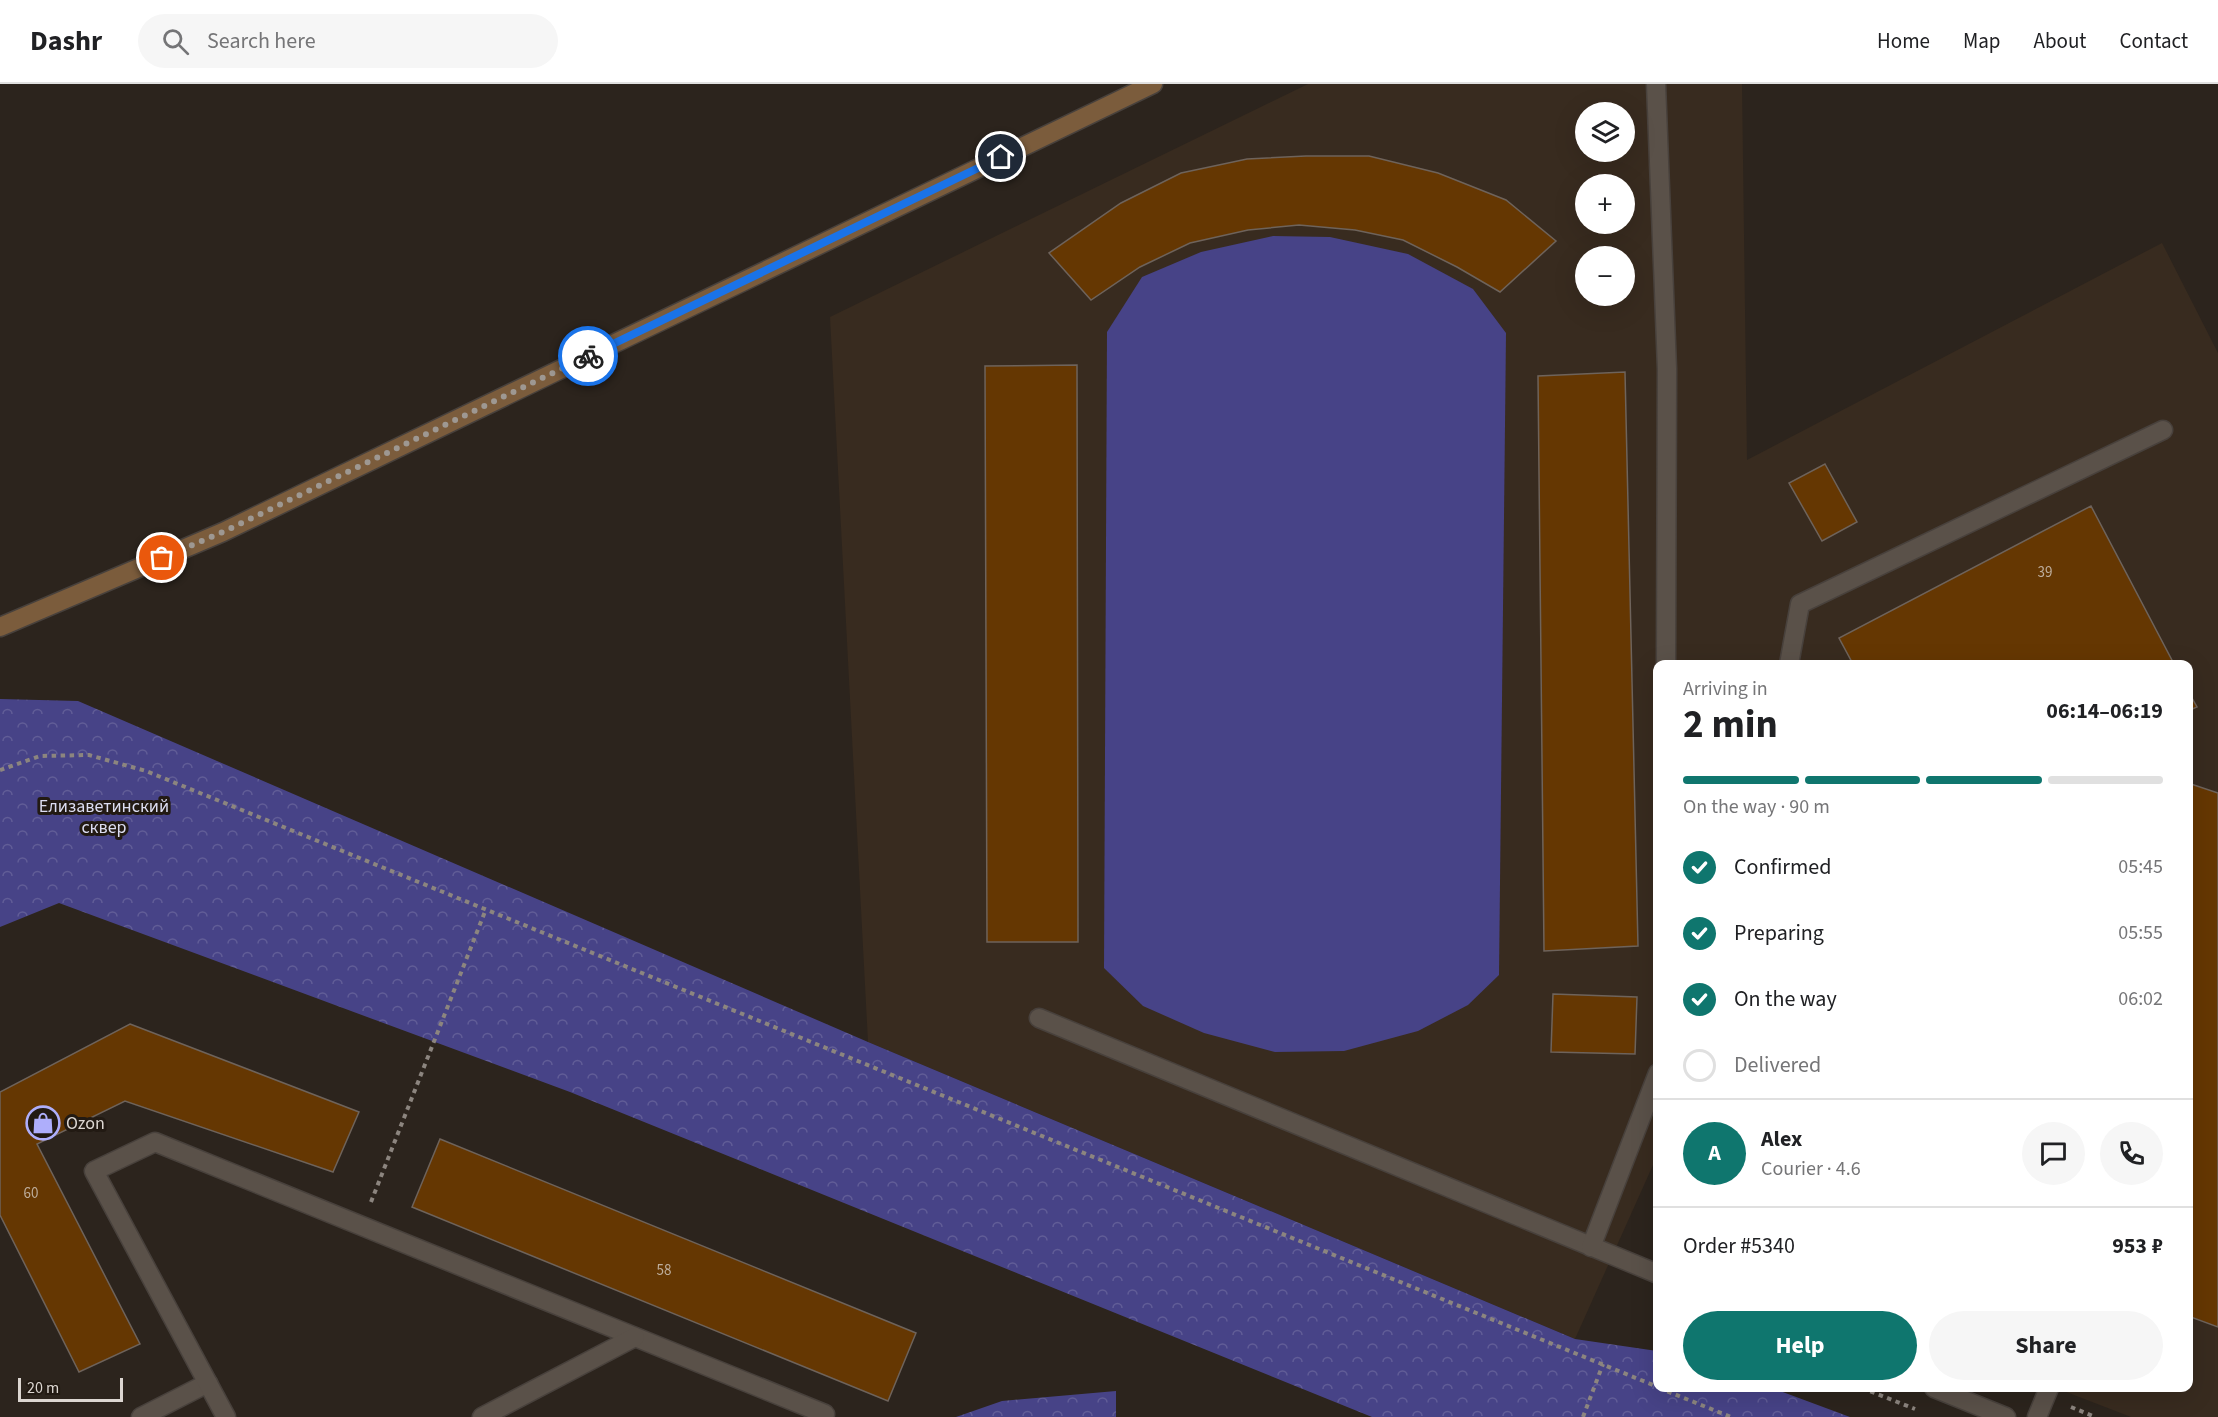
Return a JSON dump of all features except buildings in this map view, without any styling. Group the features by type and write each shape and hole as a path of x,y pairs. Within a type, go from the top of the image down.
{"main road":[{"path":"0,627 223,532 1153,84"}],"lane":[{"path":"1656,84 1668,369 1666,660"},
{"path":"1790,660 1800,604 2163,430"},
{"path":"1039,1018 1653,1272"},
{"path":"1591,1247 1653,1086"},
{"path":"226,1417 94,1171 154,1142 825,1414"},
{"path":"482,1417 635,1337"},
{"path":"141,1417 208,1383"},
{"path":"1944,1392 2006,1417"},
{"path":"2037,1417 2047,1392"}],"path":[{"path":"0,770 40,756 89,755 146,771 1653,1385"},
{"path":"362,1226 486,909"},
{"path":"1583,1417 1603,1364"},
{"path":"1670,1392 1731,1417"},
{"path":"1872,1392 1925,1413"}],"shaded area":[{"path":"1308,84 1742,84 1747,460 2162,243 2218,353 2218,1417 2131,1417 2066,1392 2193,1392 2193,660 1653,660 1653,1165 1575,1339 868,1042 830,317"}],"green space":[{"path":"1273,236 1330,237 1408,254 1473,289 1506,333 1499,975 1468,1005 1418,1031 1344,1051 1275,1052 1204,1033 1143,1006 1104,968 1107,332 1142,277 1201,252"},
{"name":"Елизаветинский сквер","path":"0,699 78,701 868,1042 1575,1339 1653,1350 1653,1392 1783,1392 1850,1417 1372,1417 570,1092 59,903 0,927"},
{"path":"1116,1391 1116,1417 956,1417 1002,1401"}],"way so far":[{"path":"162,558 223,532 588,356"}],"place":[{"name":"Ozon","path":"43,1123"}],"route":[{"path":"588,356 1001,157"}]}
